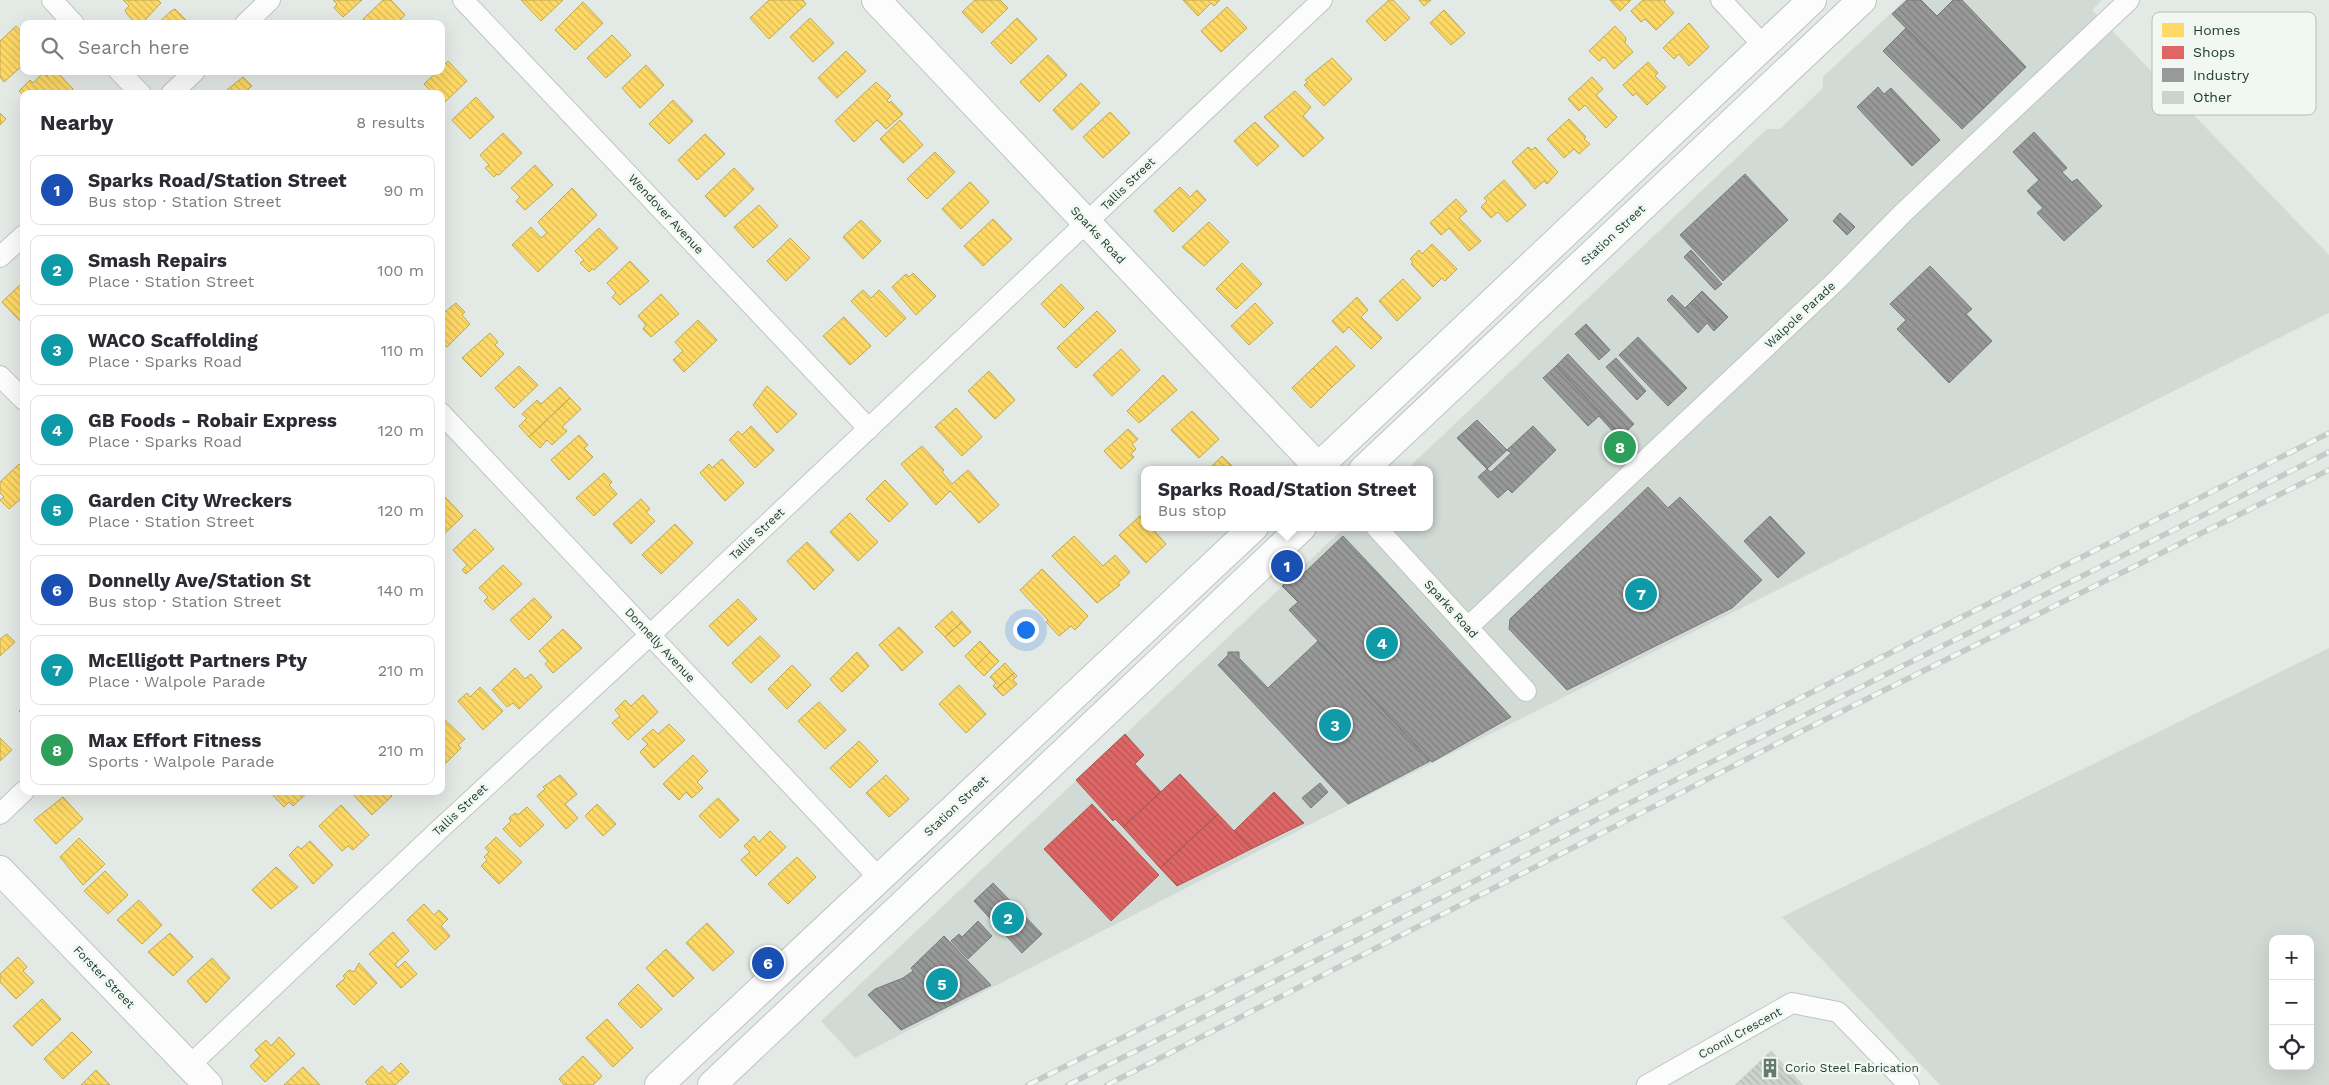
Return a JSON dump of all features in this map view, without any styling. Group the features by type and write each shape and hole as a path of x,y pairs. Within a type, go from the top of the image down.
{"main road":[{"name":"Sparks Road","path":"876,0 1315,466"},
{"path":"1321,466 1812,0"},
{"name":"Station Street","path":"1367,466 1862,0"},
{"name":"Station Street","path":"659,1085 1250,531"},
{"path":"712,1085 1298,531"},
{"name":"Forster Street","path":"0,870 208,1085"}],"street":[{"path":"52,0 70,20"},
{"path":"249,20 270,0"},
{"name":"Wendover Avenue","path":"463,0 869,429"},
{"path":"1721,0 1764,46"},
{"name":"Walpole Parade","path":"1468,627 1836,281 1903,213 2129,0"},
{"name":"Tallis Street","path":"190,1065 869,429 1086,223 1308,4"},
{"path":"123,75 137,90"},
{"path":"175,90 191,75"},
{"path":"0,257 20,239"},
{"path":"0,376 20,396"},
{"name":"Donnelly Avenue","path":"445,417 879,878"},
{"name":"Sparks Road","path":"1380,531 1526,691"},
{"path":"0,814 20,795"},
{"name":"Coonil Crescent","path":"1647,1085 1792,1003 1838,1012 1909,1085"}],"shaded area":[{"path":"1905,0 2102,0 2092,10 2152,72 2152,115 2194,115 2329,255 2329,313 1307,826 855,1058 821,1021 1341,531 1433,531 1433,466 1410,466 1767,129 1780,129 1823,88 1823,77"},
{"path":"2329,648 2329,1085 1940,1085 1782,917"}],"building: Homes":[{"path":"123,0 158,0 161,3 145,20 132,20 125,10 129,6"},
{"path":"333,0 362,0 343,17 334,8 337,4"},
{"path":"383,0 391,0 405,15 400,20 363,19"},
{"path":"521,0 563,0 541,21"},
{"path":"769,0 803,0 806,4 769,39 750,18"},
{"path":"975,0 1000,0 1008,8 982,33 962,12"},
{"path":"1183,0 1220,0 1214,6 1211,3 1198,16"},
{"path":"1389,0 1393,0 1410,18 1385,41 1366,21"},
{"path":"1419,0 1431,0 1424,6"},
{"path":"1610,0 1631,0 1620,11"},
{"path":"1643,0 1666,0 1664,2 1674,13 1656,30 1645,19 1641,22 1631,11"},
{"path":"583,2 603,23 575,50 555,30"},
{"path":"1227,7 1247,28 1221,52 1201,31"},
{"path":"175,9 186,20 161,20"},
{"path":"1444,10 1465,33 1451,45 1430,23"},
{"path":"810,18 834,43 813,62 790,37"},
{"path":"1017,18 1037,39 1011,64 991,43"},
{"path":"1689,23 1709,47 1689,66 1679,54 1674,59 1663,48"},
{"path":"16,26 20,30 20,68 4,82 0,77 0,41"},
{"path":"1615,26 1626,38 1625,43 1633,52 1614,69 1604,57 1599,61 1589,51"},
{"path":"612,35 631,55 606,78 587,58"},
{"path":"846,51 866,71 837,98 818,78"},
{"path":"1048,55 1067,75 1039,102 1020,82"},
{"path":"1332,58 1352,79 1324,106 1304,85 1308,82 1305,80"},
{"path":"448,61 467,81 445,102 445,90 430,90 424,84 434,75 445,75 445,64"},
{"path":"1648,62 1658,73 1655,76 1666,87 1647,105 1636,93 1633,96 1623,85"},
{"path":"646,65 664,85 640,108 622,88"},
{"path":"41,75 60,75 73,89 20,90 30,80 33,83"},
{"path":"243,77 252,86 249,90 227,90"},
{"path":"1592,77 1603,89 1596,95 1617,117 1606,128 1585,105 1579,111 1568,99"},
{"path":"876,82 891,96 887,100 889,103 891,101 903,114 886,129 877,120 854,142 835,121"},
{"path":"1081,83 1100,103 1072,130 1053,110"},
{"path":"1295,91 1311,107 1303,116 1324,138 1303,157 1264,117"},
{"path":"476,97 494,117 470,139 452,120"},
{"path":"673,100 693,121 669,144 649,124"},
{"path":"1110,112 1130,133 1103,158 1083,137"},
{"path":"0,113 6,119 0,125"},
{"path":"1569,119 1590,144 1579,154 1574,149 1564,158 1547,139"},
{"path":"900,120 923,145 903,163 880,139"},
{"path":"1255,122 1279,146 1257,166 1234,141"},
{"path":"503,133 522,153 499,175 497,174 494,177 485,168 489,165 480,155"},
{"path":"705,134 725,154 697,180 678,160"},
{"path":"1528,147 1532,150 1535,147 1558,172 1547,184 1544,181 1535,189 1512,162"},
{"path":"935,152 955,172 927,199 907,179"},
{"path":"535,165 553,185 525,210 516,201 520,197 511,188"},
{"path":"734,168 754,189 725,217 705,196"},
{"path":"1504,180 1526,205 1507,222 1498,212 1491,218 1481,207 1487,201 1484,198"},
{"path":"970,182 989,202 961,229 942,209"},
{"path":"1180,187 1190,197 1197,190 1206,200 1173,232 1154,211"},
{"path":"572,188 597,215 538,272 512,245 531,227 541,238 547,233 538,222"},
{"path":"1456,199 1467,211 1459,218 1481,241 1469,251 1449,228 1441,235 1430,223"},
{"path":"759,205 778,226 753,248 734,227"},
{"path":"993,219 1012,239 983,266 964,246"},
{"path":"861,220 881,241 863,259 843,237"},
{"path":"1209,222 1229,242 1204,266 1182,247"},
{"path":"599,228 618,248 594,270 592,269 589,272 580,263 584,260 575,251"},
{"path":"790,238 810,258 786,281 767,261"},
{"path":"1432,244 1457,269 1445,281 1442,278 1433,287 1411,264 1413,262 1410,259 1419,250 1422,254"},
{"path":"630,261 649,281 620,305 612,297 616,293 607,283"},
{"path":"1242,263 1262,284 1236,309 1216,289"},
{"path":"913,273 936,296 916,315 892,287 906,274 909,277"},
{"path":"1403,279 1421,298 1397,321 1379,301"},
{"path":"1061,284 1084,308 1064,328 1041,304"},
{"path":"20,285 20,321 2,302"},
{"path":"863,290 871,298 879,290 906,318 886,337 851,301"},
{"path":"661,294 679,314 651,337 643,329 646,325 638,316"},
{"path":"1357,297 1368,310 1361,317 1382,338 1371,349 1349,327 1343,333 1332,321"},
{"path":"456,303 465,312 462,315 470,324 447,347 445,345 445,312"},
{"path":"1255,303 1273,323 1249,345 1231,326"},
{"path":"1097,311 1116,331 1076,368 1057,348"},
{"path":"844,317 871,346 850,365 823,336"},
{"path":"698,320 717,340 684,372 673,360 683,351 675,342"},
{"path":"490,333 498,342 495,345 504,354 481,377 462,358"},
{"path":"1336,346 1355,366 1332,387 1313,368"},
{"path":"1121,349 1140,370 1112,396 1093,375"},
{"path":"519,366 538,385 514,408 495,388"},
{"path":"1313,368 1332,387 1311,408 1292,388"},
{"path":"989,371 1015,400 995,419 968,391"},
{"path":"1163,375 1177,390 1139,423 1127,411"},
{"path":"767,386 797,414 777,433 753,405"},
{"path":"560,387 570,398 529,437 519,426 527,418 522,414 537,400 541,404"},
{"path":"570,398 581,409 562,427 567,431 552,445 547,440 540,448 529,437"},
{"path":"956,408 982,437 962,456 935,427"},
{"path":"1192,411 1219,439 1199,458 1171,430"},
{"path":"751,426 774,450 755,468 729,440 738,431 742,435"},
{"path":"1128,429 1138,439 1132,444 1136,449 1131,454 1134,457 1121,469 1104,451"},
{"path":"579,435 588,445 584,448 593,457 569,480 551,460"},
{"path":"922,446 944,470 942,472 952,484 968,470 999,505 979,523 950,491 936,505 901,464"},
{"path":"1222,456 1232,466 1212,466"},
{"path":"722,459 744,483 725,501 700,473 709,464 712,468"},
{"path":"20,465 20,499 9,509 0,500 4,497 0,493 0,482"},
{"path":"604,473 612,482 609,485 617,494 594,516 576,498"},
{"path":"885,480 908,504 889,522 866,499"},
{"path":"445,497 463,516 445,533"},
{"path":"641,499 650,509 646,512 655,521 631,544 613,524"},
{"path":"850,513 878,542 858,561 830,532"},
{"path":"1140,516 1141,531 1155,531 1166,544 1146,563 1119,535"},
{"path":"675,524 693,543 661,574 642,555"},
{"path":"475,529 494,549 466,574 462,570 467,565 453,550"},
{"path":"1074,536 1103,566 1115,555 1130,572 1118,583 1120,585 1097,603 1052,556"},
{"path":"807,542 834,570 814,590 787,561"},
{"path":"503,565 522,584 493,610 484,601 488,597 479,588"},
{"path":"1042,569 1088,616 1075,630 1071,626 1059,636 1046,622 1048,620 1020,590"},
{"path":"534,598 552,617 529,640 510,620"},
{"path":"738,599 757,619 728,646 709,626"},
{"path":"952,611 962,622 945,637 935,627"},
{"path":"962,622 971,632 954,647 945,637"},
{"path":"899,627 923,652 902,671 879,645"},
{"path":"563,629 582,648 553,673 545,664 548,661 539,651"},
{"path":"7,634 15,642 0,656 0,639"},
{"path":"760,636 780,656 751,683 732,663"},
{"path":"980,641 990,652 975,667 965,656"},
{"path":"857,652 869,666 842,692 830,679"},
{"path":"990,652 999,661 984,676 975,667"},
{"path":"1005,663 1014,673 996,689 993,686 996,683 990,677"},
{"path":"792,665 811,685 787,709 768,689"},
{"path":"515,668 525,679 531,674 542,687 519,709 513,703 507,707 492,690"},
{"path":"1014,673 1017,676 1013,680 1017,684 1003,696 996,689"},
{"path":"959,685 986,714 966,733 939,704"},
{"path":"480,687 503,711 483,730 458,701 467,693 470,697"},
{"path":"643,695 658,712 628,740 612,723 620,716 615,710 625,700 631,706"},
{"path":"819,702 846,730 825,749 798,721"},
{"path":"445,720 465,739 458,745 461,748 445,764"},
{"path":"669,724 685,740 654,768 640,752 648,744 642,739 653,729 658,734"},
{"path":"0,738 12,750 0,761"},
{"path":"859,741 878,761 850,788 830,768"},
{"path":"693,755 708,771 697,782 703,788 692,798 686,792 679,800 663,784"},
{"path":"560,775 577,794 565,804 578,818 566,829 537,796 545,789 543,787"},
{"path":"886,775 909,799 889,817 866,793"},
{"path":"273,795 305,795 293,806 289,802 284,807"},
{"path":"354,795 392,796 372,815"},
{"path":"63,797 83,819 56,844 34,820"},
{"path":"718,798 739,820 720,838 699,816"},
{"path":"597,804 616,824 603,836 585,816"},
{"path":"341,805 369,835 353,850 348,846 342,851 319,826"},
{"path":"527,807 544,825 520,847 503,829 511,821 509,818 515,813 518,815"},
{"path":"770,831 786,847 756,876 741,860 750,852 744,846 754,836 759,842"},
{"path":"496,837 522,862 499,884 481,866 487,860 484,857 489,852 485,848"},
{"path":"79,838 105,864 83,885 60,857"},
{"path":"310,841 333,865 313,884 289,855 298,846 301,849"},
{"path":"797,857 816,877 788,904 768,884"},
{"path":"276,867 298,887 271,909 252,890"},
{"path":"105,871 128,895 108,914 84,891"},
{"path":"139,900 162,925 142,944 117,920"},
{"path":"424,904 434,915 439,910 448,919 441,926 450,936 435,950 407,920"},
{"path":"707,923 734,952 713,971 686,943"},
{"path":"393,932 409,951 395,964 398,968 405,961 417,974 401,988 369,954"},
{"path":"170,933 193,957 173,976 148,952"},
{"path":"666,949 694,978 673,997 646,968"},
{"path":"18,957 27,967 23,971 34,982 16,999 0,982 0,974"},
{"path":"212,958 230,978 206,1003 187,981"},
{"path":"359,963 377,983 354,1005 336,986 345,978 343,976 349,970 354,972"},
{"path":"638,984 662,1009 641,1028 618,1004"},
{"path":"42,999 61,1019 32,1046 13,1026"},
{"path":"607,1019 633,1048 613,1067 586,1038"},
{"path":"72,1032 92,1052 63,1079 44,1059"},
{"path":"279,1037 295,1054 265,1082 250,1066 260,1056 255,1050 266,1040 271,1046"},
{"path":"583,1056 602,1076 593,1085 564,1085 559,1079"},
{"path":"401,1063 409,1072 395,1085 368,1085 365,1082 382,1066 389,1074"},
{"path":"303,1067 320,1085 284,1085"},
{"path":"96,1070 110,1085 81,1085"}],"building: Shops":[{"path":"1125,734 1144,755 1135,764 1161,792 1123,827 1115,819 1113,821 1076,780"},
{"path":"1180,774 1218,814 1160,868 1123,827"},
{"path":"1274,792 1304,823 1251,849 1234,831"},
{"path":"1092,804 1159,875 1111,921 1044,849"},
{"path":"1218,814 1251,849 1177,886 1160,868"}],"building: Industry":[{"path":"1907,0 1921,0 1937,16 1953,0 1962,0 2026,67 1984,108 1892,14"},
{"path":"1906,28 1984,108 1962,129 1883,51"},
{"path":"1878,87 1884,94 1891,88 1940,140 1912,166 1857,107"},
{"path":"2034,132 2067,168 2062,172 2072,182 2077,179 2102,206 2064,241 2037,213 2043,208 2027,191 2039,180 2013,152"},
{"path":"1745,174 1788,220 1723,281 1680,235"},
{"path":"1840,213 1855,227 1847,235 1833,221"},
{"path":"1691,250 1722,284 1715,290 1684,257"},
{"path":"1930,266 1972,309 1966,314 1992,341 1949,383 1897,329 1906,320 1890,304"},
{"path":"1702,291 1728,317 1717,328 1692,301"},
{"path":"1672,295 1685,308 1692,301 1717,328 1714,331 1707,323 1698,333 1667,300"},
{"path":"1586,324 1610,350 1599,360 1575,334"},
{"path":"1638,337 1687,388 1668,406 1619,355"},
{"path":"1568,354 1634,424 1622,436 1556,366"},
{"path":"1616,358 1646,391 1637,400 1606,367"},
{"path":"1556,366 1622,436 1619,438 1599,416 1588,426 1543,378"},
{"path":"1477,420 1507,450 1487,469 1457,438"},
{"path":"1533,426 1556,450 1512,493 1508,489 1498,498 1478,477 1487,469 1491,472 1511,453 1507,450"},
{"path":"1648,487 1668,508 1680,497 1762,580 1732,608 1567,690 1509,629 1510,619"},
{"path":"1770,516 1805,553 1778,578 1744,541"},
{"path":"1343,536 1511,717 1432,762 1289,610 1298,602 1282,586 1296,572 1301,576"},
{"path":"1318,641 1430,761 1348,804 1218,665 1228,655 1228,652 1239,652 1239,658 1268,688"},
{"path":"1320,783 1328,792 1311,808 1302,798"},
{"path":"993,883 1042,934 1022,953 974,901"},
{"path":"978,921 992,936 968,959 951,941 959,934 962,937"},
{"path":"944,936 991,985 901,1030 868,995 875,989 903,978 913,971 911,968"}],"building: Other":[{"name":"Corio Steel Fabrication","path":"1771,1051 1803,1085 1735,1085"}],"railway":[{"path":"1028,1085 2329,433"},
{"path":"1068,1085 2329,452"},
{"path":"1107,1085 1798,733 2329,470"}],"place":[{"name":"Max Effort Fitness","path":"1620,447"},
{"name":"Sparks Road/Station Street","path":"1287,566"},
{"name":"McElligott Partners Pty","path":"1641,594"},
{"name":"GB Foods - Robair Express","path":"1382,643"},
{"name":"WACO Scaffolding","path":"1335,725"},
{"name":"Smash Repairs","path":"1008,918"},
{"name":"Donnelly Ave/Station St","path":"768,963"},
{"name":"Garden City Wreckers","path":"942,984"},
{"name":"Corio Steel Fabrication","path":"1770,1068"}]}
